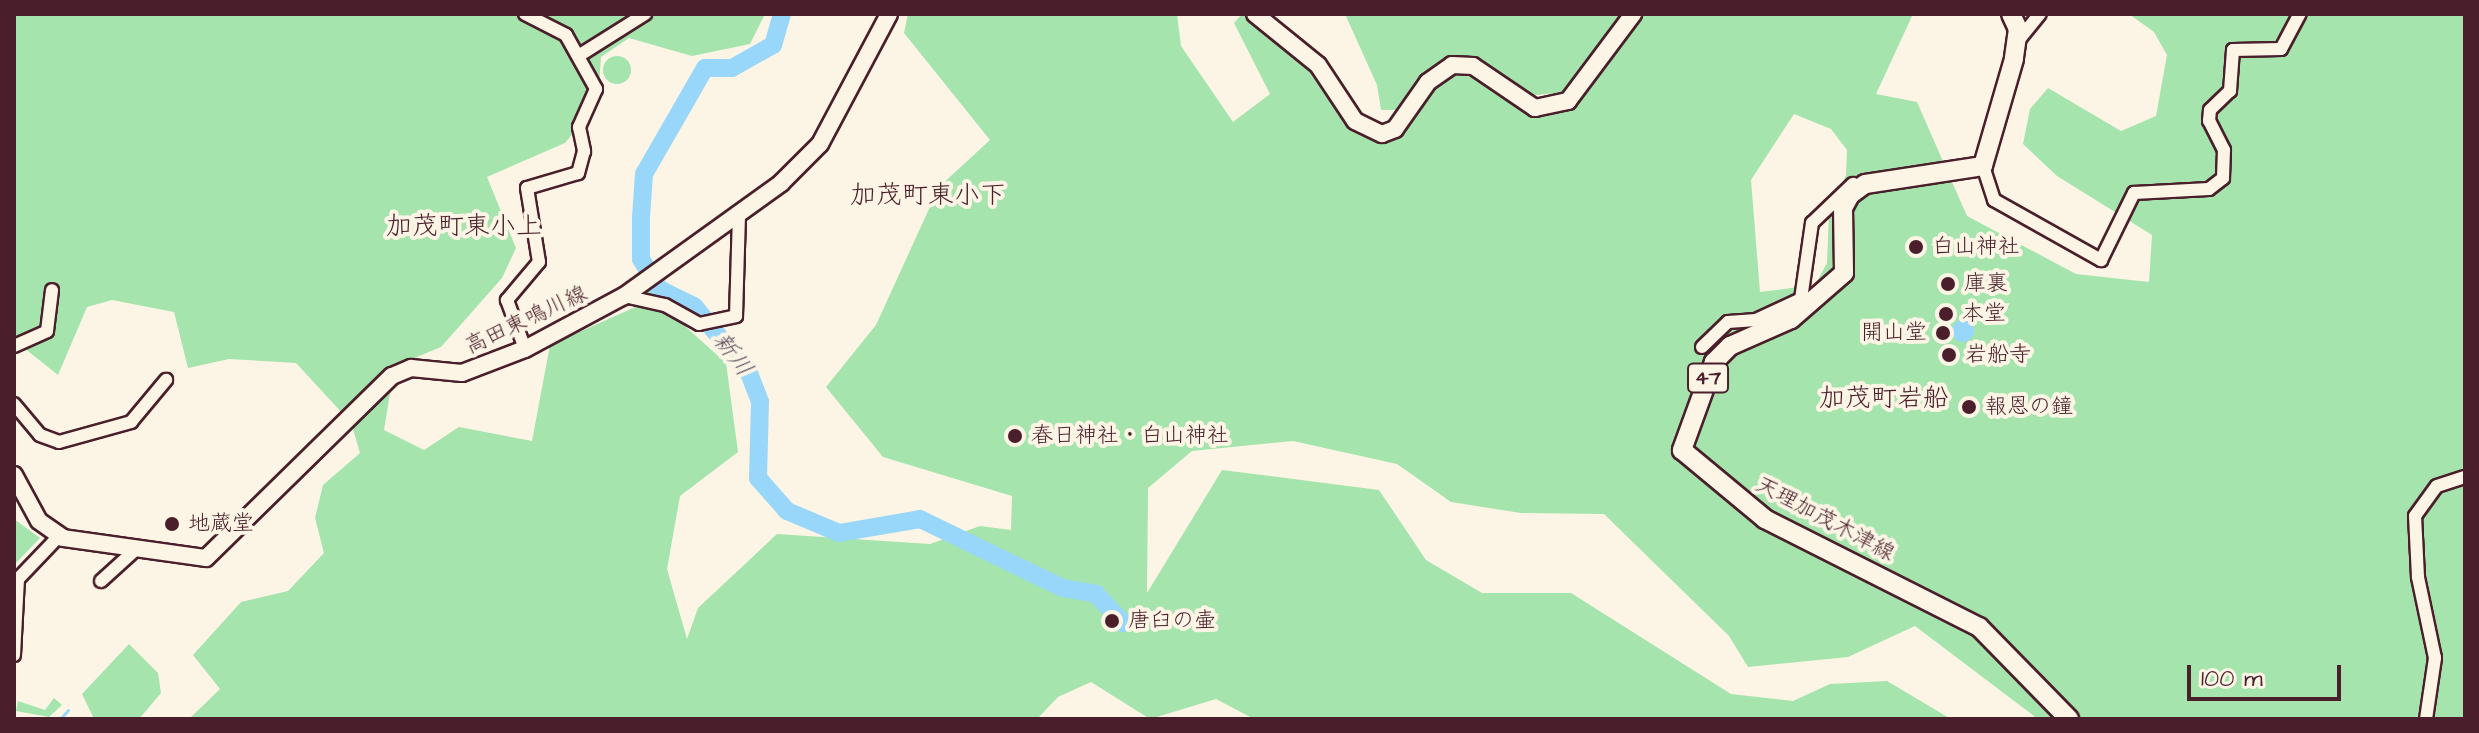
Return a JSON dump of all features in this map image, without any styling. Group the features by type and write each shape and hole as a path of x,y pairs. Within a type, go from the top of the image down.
{"main road":[{"name":"高田東鳴川線","path":"59,536 133,552 206,558 392,376 411,368 462,373 525,349 624,296 739,213 820,144 889,14"},
{"path":"1255,14 1318,65 1355,121 1382,134 1395,129 1428,82 1452,65 1473,66 1524,105 1568,101 1633,14"},
{"path":"1865,184 1983,166 2017,42 2011,14"},
{"name":"天理加茂木津線","path":"1865,184 1843,208 1844,273 1791,319 1730,346 1714,362 1682,450 1765,519 1979,627 2069,719"},
{"path":"14,475 39,521 59,536"}],"street":[{"path":"525,14 566,35 580,55 596,89 579,127 580,170 527,188 539,262 507,300 525,349"},
{"path":"580,55 645,14"},
{"path":"2017,42 2040,14"},
{"path":"1983,166 1994,200 2101,260 2134,193 2209,189 2223,178 2224,150 2209,121 2210,110 2230,91 2233,50 2281,49 2300,14"},
{"path":"1702,347 1728,322 1756,320 1801,299 1812,223 1835,196 1856,182 1865,184"},
{"path":"624,296 706,325 721,324 741,308 739,213"},
{"path":"14,346 47,331 52,290"},
{"path":"14,404 40,435 59,442 131,422 166,380"},
{"path":"2426,719 2435,658 2418,577 2415,516 2437,486 2465,477"},
{"path":"14,655 18,579 59,536"},
{"path":"101,581 133,552"}],"green space":[{"path":"14,14 765,14 750,44 692,56 629,38 601,57 598,102 565,143 487,177 516,248 502,278 441,347 395,366 344,415 296,363 229,359 188,368 174,312 112,300 87,307 58,375 14,340"},
{"path":"908,14 1177,14 1181,46 1233,122 1270,94 1234,23 1242,14 1312,70 1350,126 1383,140 1408,126 1433,87 1454,72 1470,72 1534,115 1573,107 1641,14 1913,14 1876,94 1917,102 1967,216 2076,274 2149,282 2152,235 2057,176 2023,144 2030,109 2048,88 2121,131 2156,116 2167,55 2154,32 2129,14 2465,14 2465,473 2442,479 2408,520 2416,601 2431,648 2417,719 2038,719 1915,626 1848,657 1748,667 1729,636 1604,514 1521,513 1451,502 1397,464 1293,441 1192,451 1148,488 1147,593 1222,470 1379,490 1426,560 1482,593 1571,593 1731,694 1793,701 1830,684 1887,681 1951,719 1254,719 1216,699 1150,719 1091,682 1058,697 1037,719 189,719 220,689 193,655 241,602 288,591 324,553 315,518 323,485 360,453 352,426 391,387 384,430 424,450 459,427 532,441 550,345 640,305 668,311 726,363 738,452 680,496 667,569 687,639 698,608 777,534 930,544 980,526 1011,530 1012,496 883,457 826,387 876,325 939,187 990,140 904,33","holes":["1794,114 1831,129 1847,150 1846,175 1829,214 1827,263 1815,285 1760,292 1751,180"]},
{"path":"1345,14 1623,14 1565,92 1527,96 1479,60 1455,55 1424,72 1400,110 1381,110 1377,85"},
{"path":"617,56 627,60 631,70 627,80 617,84 607,80 603,70 607,60"},
{"path":"659,278 697,300 710,318 633,297"},
{"path":"2465,484 2465,719 2428,719 2441,647 2426,599 2418,523 2442,490"},
{"path":"14,519 40,538 14,565"},
{"path":"129,644 158,673 161,693 139,719 94,719 82,694"},
{"path":"54,698 62,705 49,717 16,711 18,701 45,710"}],"water":[{"path":"1963,320 1971,323 1974,331 1971,339 1963,342 1955,339 1952,331 1955,323"}],"waterway":[{"name":"新川","path":"782,14 773,45 732,68 705,68 644,174 641,217 641,259 659,289 694,306 749,373 760,402 758,478 787,511 839,533 920,519 1063,588 1096,594 1123,623"},
{"path":"60,719 68,710"}],"place":[{"name":"白山神社","path":"1916,247"},
{"name":"庫裏","path":"1948,284"},
{"name":"本堂","path":"1946,314"},
{"name":"開山堂","path":"1943,333"},
{"name":"岩船寺","path":"1949,355"},
{"name":"報恩の鐘","path":"1969,407"},
{"name":"春日神社・白山神社","path":"1015,436"},
{"name":"地蔵堂","path":"172,524"},
{"name":"唐臼の壷","path":"1112,621"}],"district":[{"name":"加茂町東小下","path":"928,196"},
{"name":"加茂町東小上","path":"464,227"},
{"name":"加茂町岩船","path":"1884,399"}]}
